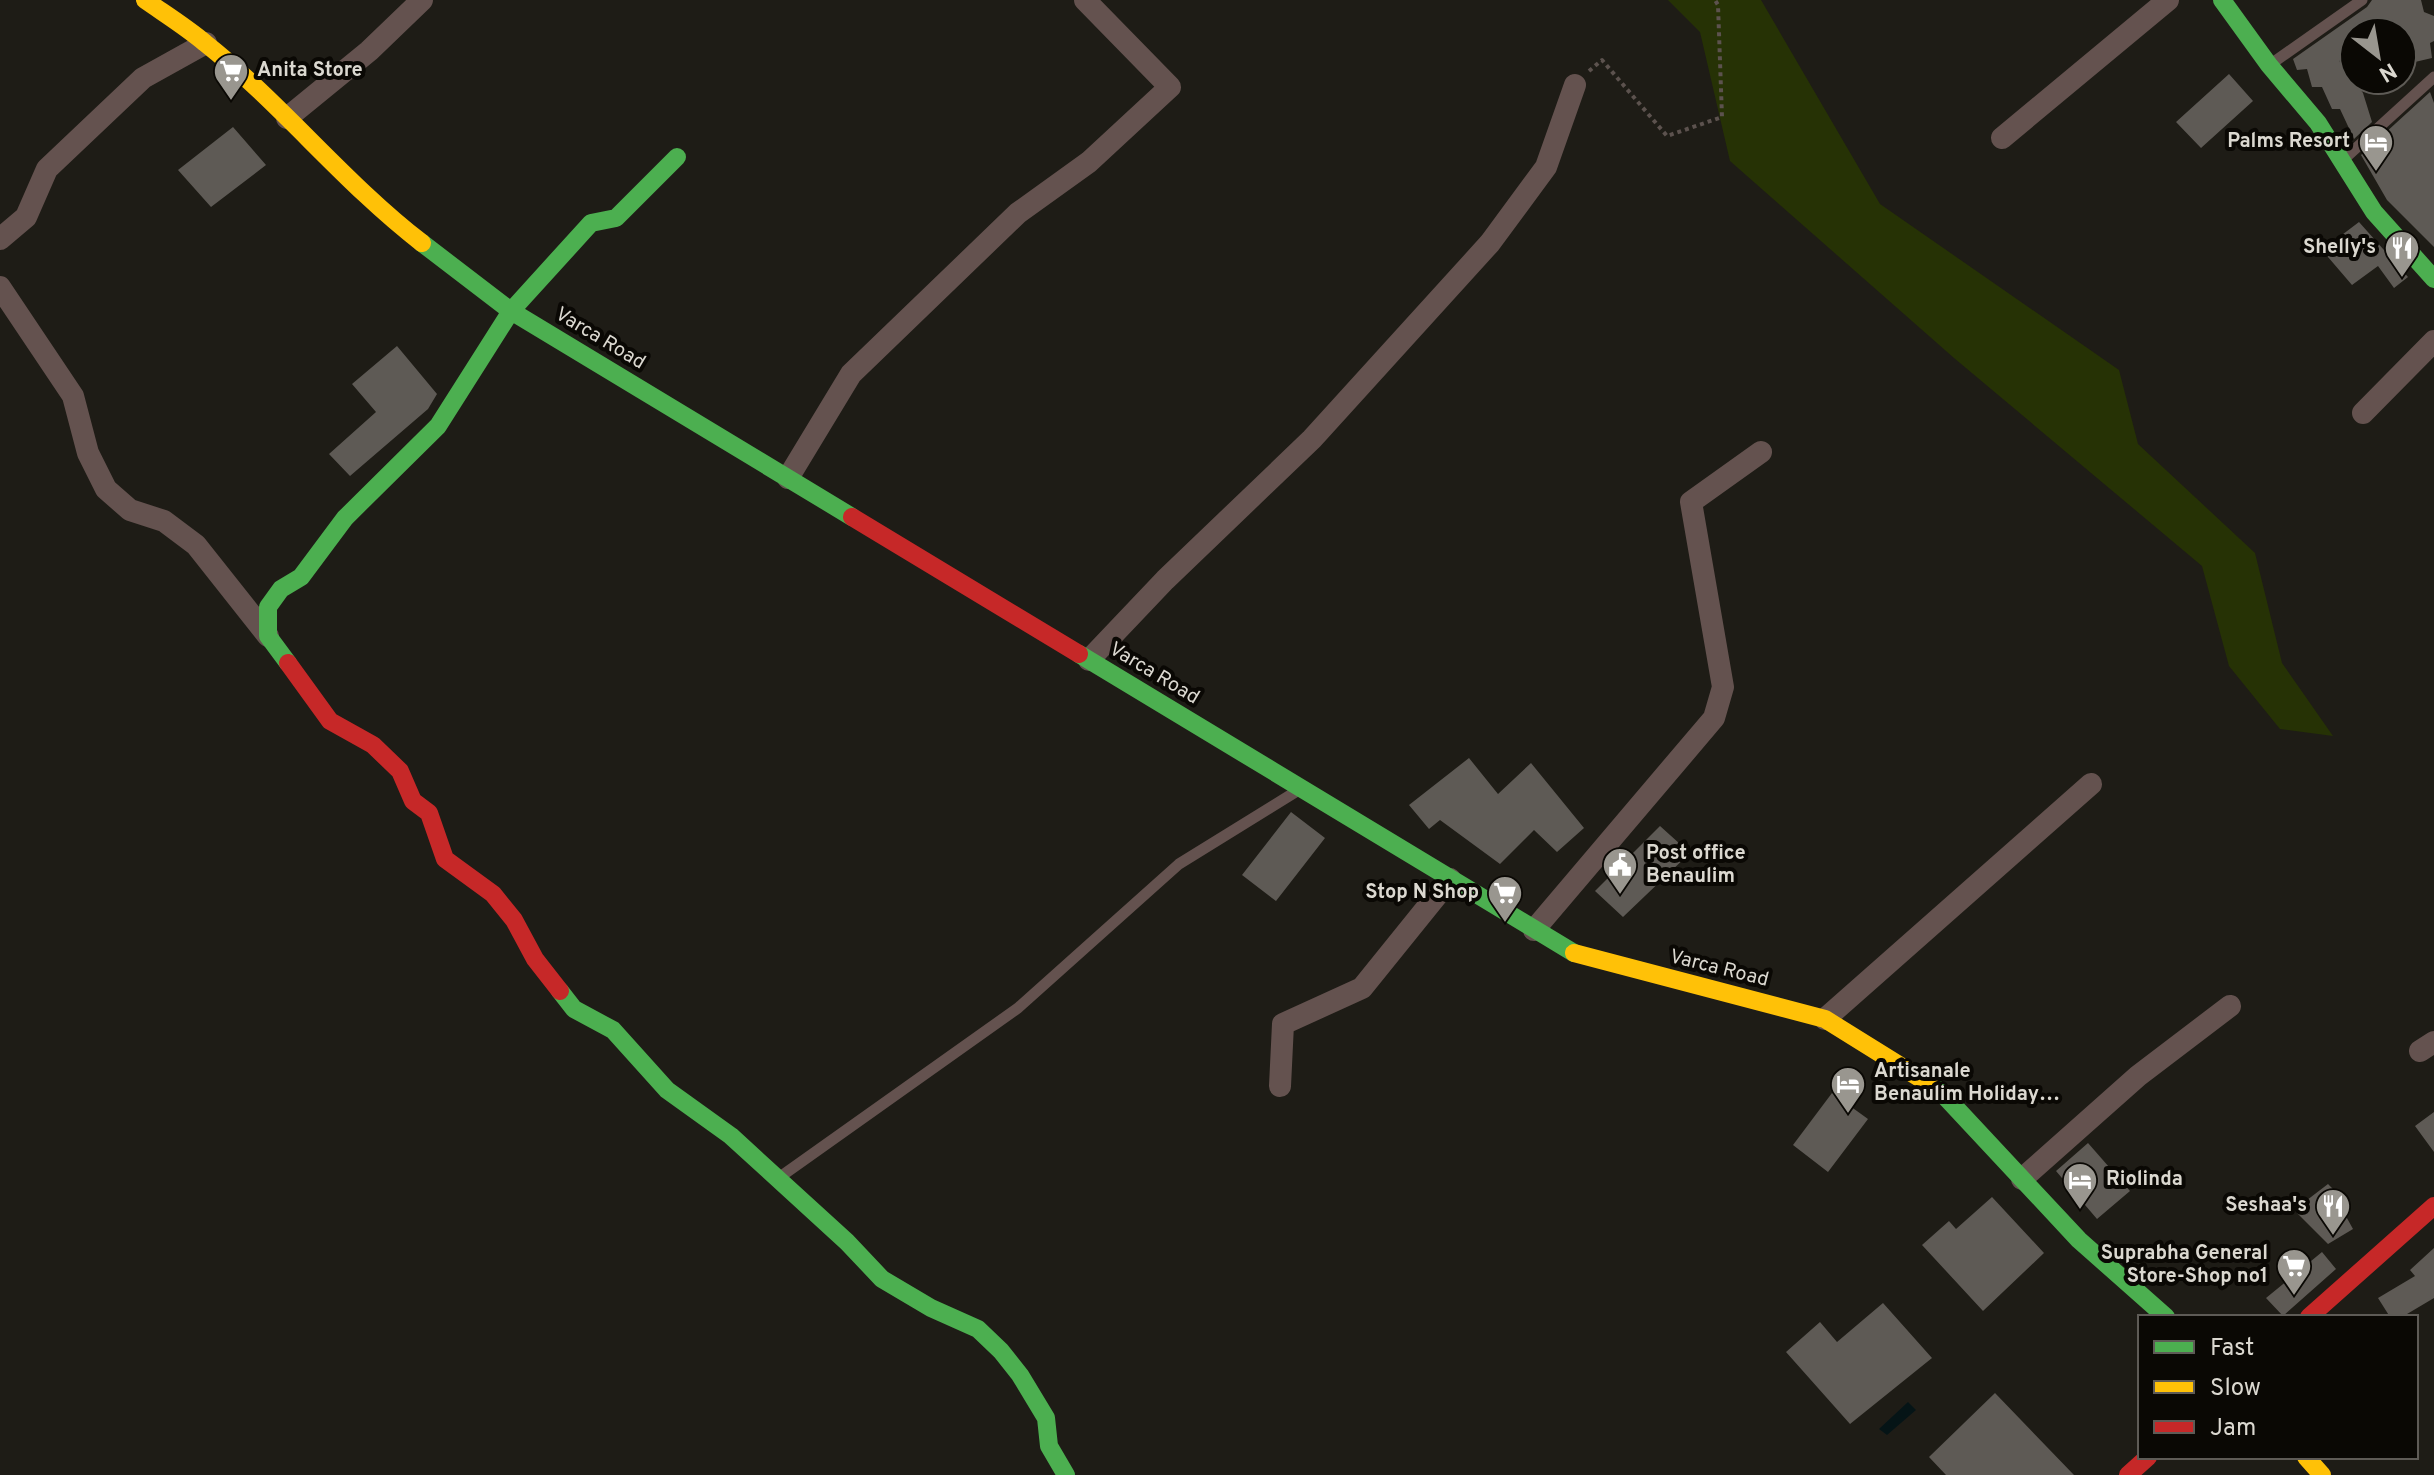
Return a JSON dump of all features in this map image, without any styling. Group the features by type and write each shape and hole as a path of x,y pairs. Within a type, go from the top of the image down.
{"main road":[{"name":"Varca Road","path":"145,0 206,43 385,215 511,311 1578,956 1825,1019 1940,1091 2079,1240 2164,1315"},
{"path":"2222,0 2269,65 2318,123 2374,212 2434,279"},
{"path":"677,157 616,218 591,223 511,311 438,426 345,518 301,577 281,589 268,607 268,636 330,721 373,745 400,771 413,801 429,813 445,859 493,894 514,920 535,959 574,1009 613,1030 667,1090 731,1136 847,1242 882,1279 931,1308 978,1329 1001,1351 1046,1418 1049,1446 1066,1475"},
{"path":"2311,1315 2434,1206"},
{"path":"2128,1475 2146,1459"},
{"path":"2308,1459 2322,1475"}],"street":[{"path":"287,118 369,51 422,0"},
{"path":"788,478 851,374 1018,213 1089,162 1170,87 1085,0"},
{"path":"2002,138 2168,0"},
{"path":"0,239 26,217 47,169 143,78 206,43"},
{"path":"1089,660 1165,580 1312,439 1490,243 1546,167 1575,85"},
{"path":"0,287 73,396 88,453 106,489 130,510 164,521 196,545 268,636"},
{"path":"2363,413 2434,341"},
{"path":"1534,930 1714,718 1723,687 1691,502 1761,452"},
{"path":"1825,1019 2091,784"},
{"path":"1280,1086 1283,1024 1362,988 1450,879"},
{"path":"2022,1179 2138,1076 2230,1006"}],"lane":[{"path":"2269,65 2362,0"},
{"path":"2342,160 2434,77"},
{"path":"777,1179 1018,1008 1179,864 1301,788"}],"path":[{"path":"1575,85 1602,60 1667,136 1722,117 1718,5 1715,0"}],"green space":[{"path":"1668,0 1761,0 1880,204 2119,370 2138,444 2255,553 2282,663 2333,736 2280,729 2229,666 2202,566 1954,358 1730,161 1700,32"}],"shaded area":[{"path":"1908,1402 1916,1410 1887,1435 1879,1429"}],"building":[{"path":"2372,0 2421,0 2424,12 2434,16 2434,41 2430,43 2432,58 2418,61 2418,16 2354,16"},
{"path":"2338,27 2338,96 2364,96 2372,122 2354,139 2340,109 2332,109 2322,87 2312,87 2307,69 2297,70 2293,59"},
{"path":"2229,74 2253,101 2201,148 2176,122"},
{"path":"2430,92 2434,103 2434,247 2387,200 2361,155"},
{"path":"233,127 266,165 211,207 178,170"},
{"path":"2359,222 2408,277 2394,288 2378,266 2352,285 2322,250"},
{"path":"397,346 437,394 428,409 350,476 329,454 376,412 352,384"},
{"path":"1469,758 1498,794 1531,763 1584,828 1557,852 1534,830 1500,864 1440,820 1429,829 1409,805"},
{"path":"1291,812 1325,838 1276,901 1242,875"},
{"path":"1660,826 1690,853 1623,917 1595,891"},
{"path":"1832,1093 1868,1119 1828,1172 1793,1145"},
{"path":"2434,1112 2434,1152 2415,1126"},
{"path":"2088,1143 2130,1191 2097,1219 2056,1171"},
{"path":"2328,1184 2341,1197 2337,1200 2353,1229 2328,1244 2294,1210"},
{"path":"1992,1197 2044,1253 1983,1311 1922,1245 1949,1221 1956,1229"},
{"path":"2434,1248 2434,1298 2405,1315 2389,1315 2378,1298 2415,1276 2410,1270"},
{"path":"2322,1252 2336,1269 2284,1315 2266,1298"},
{"path":"1883,1303 1932,1358 1850,1424 1786,1352 1820,1322 1837,1342"},
{"path":"1995,1393 2074,1475 1946,1475 1929,1457"}],"traffic: fast":[{"path":"2222,0 2269,65 2318,123 2374,212 2434,279"},
{"path":"288,663 268,636 268,607 281,589 301,577 345,518 438,426 511,311 591,223 616,218 677,157"},
{"path":"422,243 511,311 852,517"},
{"path":"1079,654 1574,953"},
{"path":"560,991 574,1009 613,1030 667,1090 731,1136 847,1242 882,1279 931,1308 978,1329 1020,1375 1046,1418 1049,1446 1066,1475"},
{"path":"1931,1085 2079,1240 2164,1315"}],"traffic: slow":[{"path":"145,0 233,67 366,195 422,243"},
{"path":"1574,953 1825,1019 1931,1085"},
{"path":"2308,1459 2322,1475"}],"traffic: jam":[{"path":"852,517 1079,654"},
{"path":"288,663 330,721 373,745 400,771 413,801 429,813 445,859 493,894 514,920 535,959 560,991"},
{"path":"2311,1315 2434,1206"},
{"path":"2128,1475 2146,1459"}],"place":[{"name":"Anita Store","path":"231,102"},
{"name":"Palms Resort","path":"2376,173"},
{"name":"Shelly's","path":"2402,279"},
{"name":"Post office Benaulim","path":"1620,896"},
{"name":"Stop N Shop","path":"1505,924"},
{"name":"Artisanale Benaulim Holiday…","path":"1848,1115"},
{"name":"Riolinda","path":"2080,1211"},
{"name":"Seshaa's","path":"2333,1237"},
{"name":"Suprabha General Store-Shop no1","path":"2294,1297"}]}
